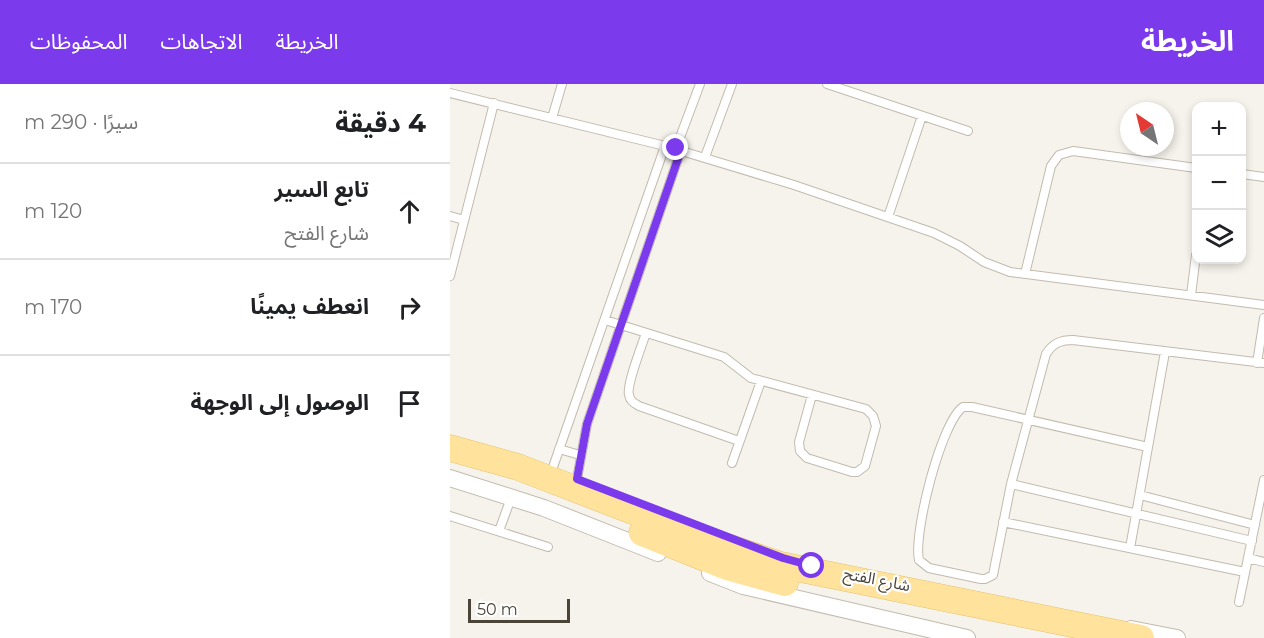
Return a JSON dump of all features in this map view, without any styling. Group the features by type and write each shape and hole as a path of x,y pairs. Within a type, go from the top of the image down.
{"main road":[{"path":"450,447 518,467 781,565 1141,638"},
{"path":"450,464 518,483 710,560 764,578 1056,638"}],"street":[{"name":"شارع الفتح","path":"450,442 504,454 552,470 783,558 812,566 1177,638"},
{"path":"450,478 544,508 743,586 967,638"}],"lane":[{"path":"552,118 562,84"},
{"path":"577,479 587,424 700,84"},
{"path":"705,157 732,84"},
{"path":"827,84 968,131"},
{"path":"450,93 705,157 888,217 949,240 996,268 1024,274 1264,305"},
{"path":"450,276 494,104"},
{"path":"888,217 922,116"},
{"path":"552,470 665,146"},
{"path":"1024,274 1052,166 1059,155 1073,151 1192,167"},
{"path":"1246,175 1264,177"},
{"path":"450,216 464,220"},
{"path":"1191,296 1196,264"},
{"path":"1148,447 1029,419 967,406 958,410 942,443 929,483 919,545 919,560 929,568 981,579 989,578 994,570 1011,483 1029,419 1046,354 1058,342 1073,340 1260,363 1264,318"},
{"path":"605,320 724,357 746,375 761,381 866,409 873,416 876,426 867,461 861,470 852,472 807,458 800,452 799,442 812,395"},
{"path":"646,333 629,386 631,400 639,406 739,441"},
{"path":"1130,548 1165,352"},
{"path":"732,463 761,381"},
{"path":"560,449 580,455"},
{"path":"1239,602 1264,480"},
{"path":"1011,483 1252,541"},
{"path":"1140,495 1255,525"},
{"path":"499,531 511,498"},
{"path":"450,516 548,546"},
{"path":"1003,522 1245,572"},
{"path":"1248,558 1264,562"}],"route":[{"path":"676,148 681,150 587,424 577,479 783,558 812,566"}]}
